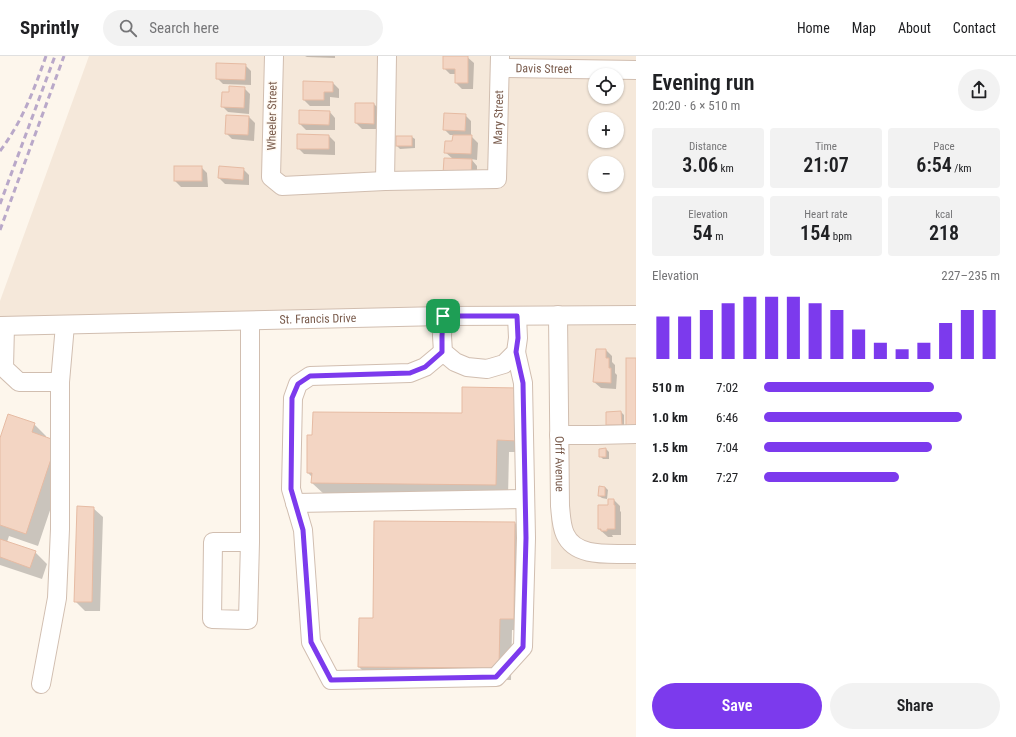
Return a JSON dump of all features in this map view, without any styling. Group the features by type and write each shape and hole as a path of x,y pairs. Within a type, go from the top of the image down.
{"street":[{"name":"Wheeler Street","path":"274,56 271,177 282,186 385,182"},
{"path":"385,182 387,56"},
{"name":"Mary Street","path":"385,182 497,179 500,62"},
{"name":"Davis Street","path":"500,62 636,70"},
{"name":"Orff Avenue","path":"558,315 560,506 564,533 570,542 578,549 595,553 636,554"},
{"name":"St. Francis Drive","path":"2,326 443,316 636,315"},
{"path":"443,316 442,352 425,367 410,373 310,376 298,384 292,398 291,489 303,530 311,642 331,680 496,677 523,647 526,538 523,383 516,352 518,338 517,316"},
{"path":"250,321 250,542 248,620 212,619 213,542 250,542"},
{"path":"41,684 56,598 60,529 60,382 65,324"},
{"path":"2,326 4,368 19,382 60,382"},
{"path":"442,352 455,362 467,367 487,369 504,364 516,352"},
{"path":"559,435 636,434"},
{"path":"295,503 525,499"}],"shaded area":[{"path":"89,56 636,56 636,306 0,318 0,301"},
{"path":"636,324 636,569 551,569 552,325"}],"building":[{"path":"443,56 468,56 468,83 455,83 455,69 443,69"},
{"path":"216,63 246,64 245,80 216,79"},
{"path":"303,81 333,82 333,92 324,92 324,100 303,100"},
{"path":"229,86 245,87 244,108 221,107 222,92 229,92"},
{"path":"355,103 374,103 374,124 355,123"},
{"path":"299,110 330,111 329,125 299,124"},
{"path":"444,113 466,114 465,131 443,130"},
{"path":"226,115 249,116 248,135 225,134"},
{"path":"297,134 329,135 329,149 297,149"},
{"path":"453,135 472,135 471,154 444,153 445,141 452,141"},
{"path":"396,136 412,136 412,146 396,146"},
{"path":"444,158 472,159 471,175 443,174"},
{"path":"174,166 202,166 202,181 174,181"},
{"path":"219,166 244,168 243,180 218,178"},
{"path":"596,349 606,349 606,358 609,358 609,368 611,368 611,383 593,382"},
{"path":"626,358 636,358 636,427 626,427"},
{"path":"462,387 518,388 517,441 497,440 496,485 311,483 312,473 307,473 307,435 312,435 313,412 462,413"},
{"path":"621,411 622,425 606,425 606,412"},
{"path":"8,414 35,423 32,432 57,441 26,534 0,525 0,438"},
{"path":"606,448 606,457 599,457 599,449"},
{"path":"599,486 605,487 605,496 598,496"},
{"path":"608,499 614,499 615,529 601,531 601,529 598,529 598,505 608,505"},
{"path":"77,506 94,507 92,602 74,602"},
{"path":"374,521 515,522 514,619 500,619 499,668 358,667 359,618 373,618"},
{"path":"0,539 36,551 30,568 0,557"}],"railway":[{"path":"0,151 15,129 21,117 46,56"},
{"path":"0,204 55,56"},
{"path":"0,230 64,56"}],"route":[{"path":"443,316 517,316 518,338 516,352 523,383 526,538 523,647 496,677 331,680 311,642 303,530 291,489 292,398 298,384 310,376 410,373 425,367 442,352 443,316"}]}
